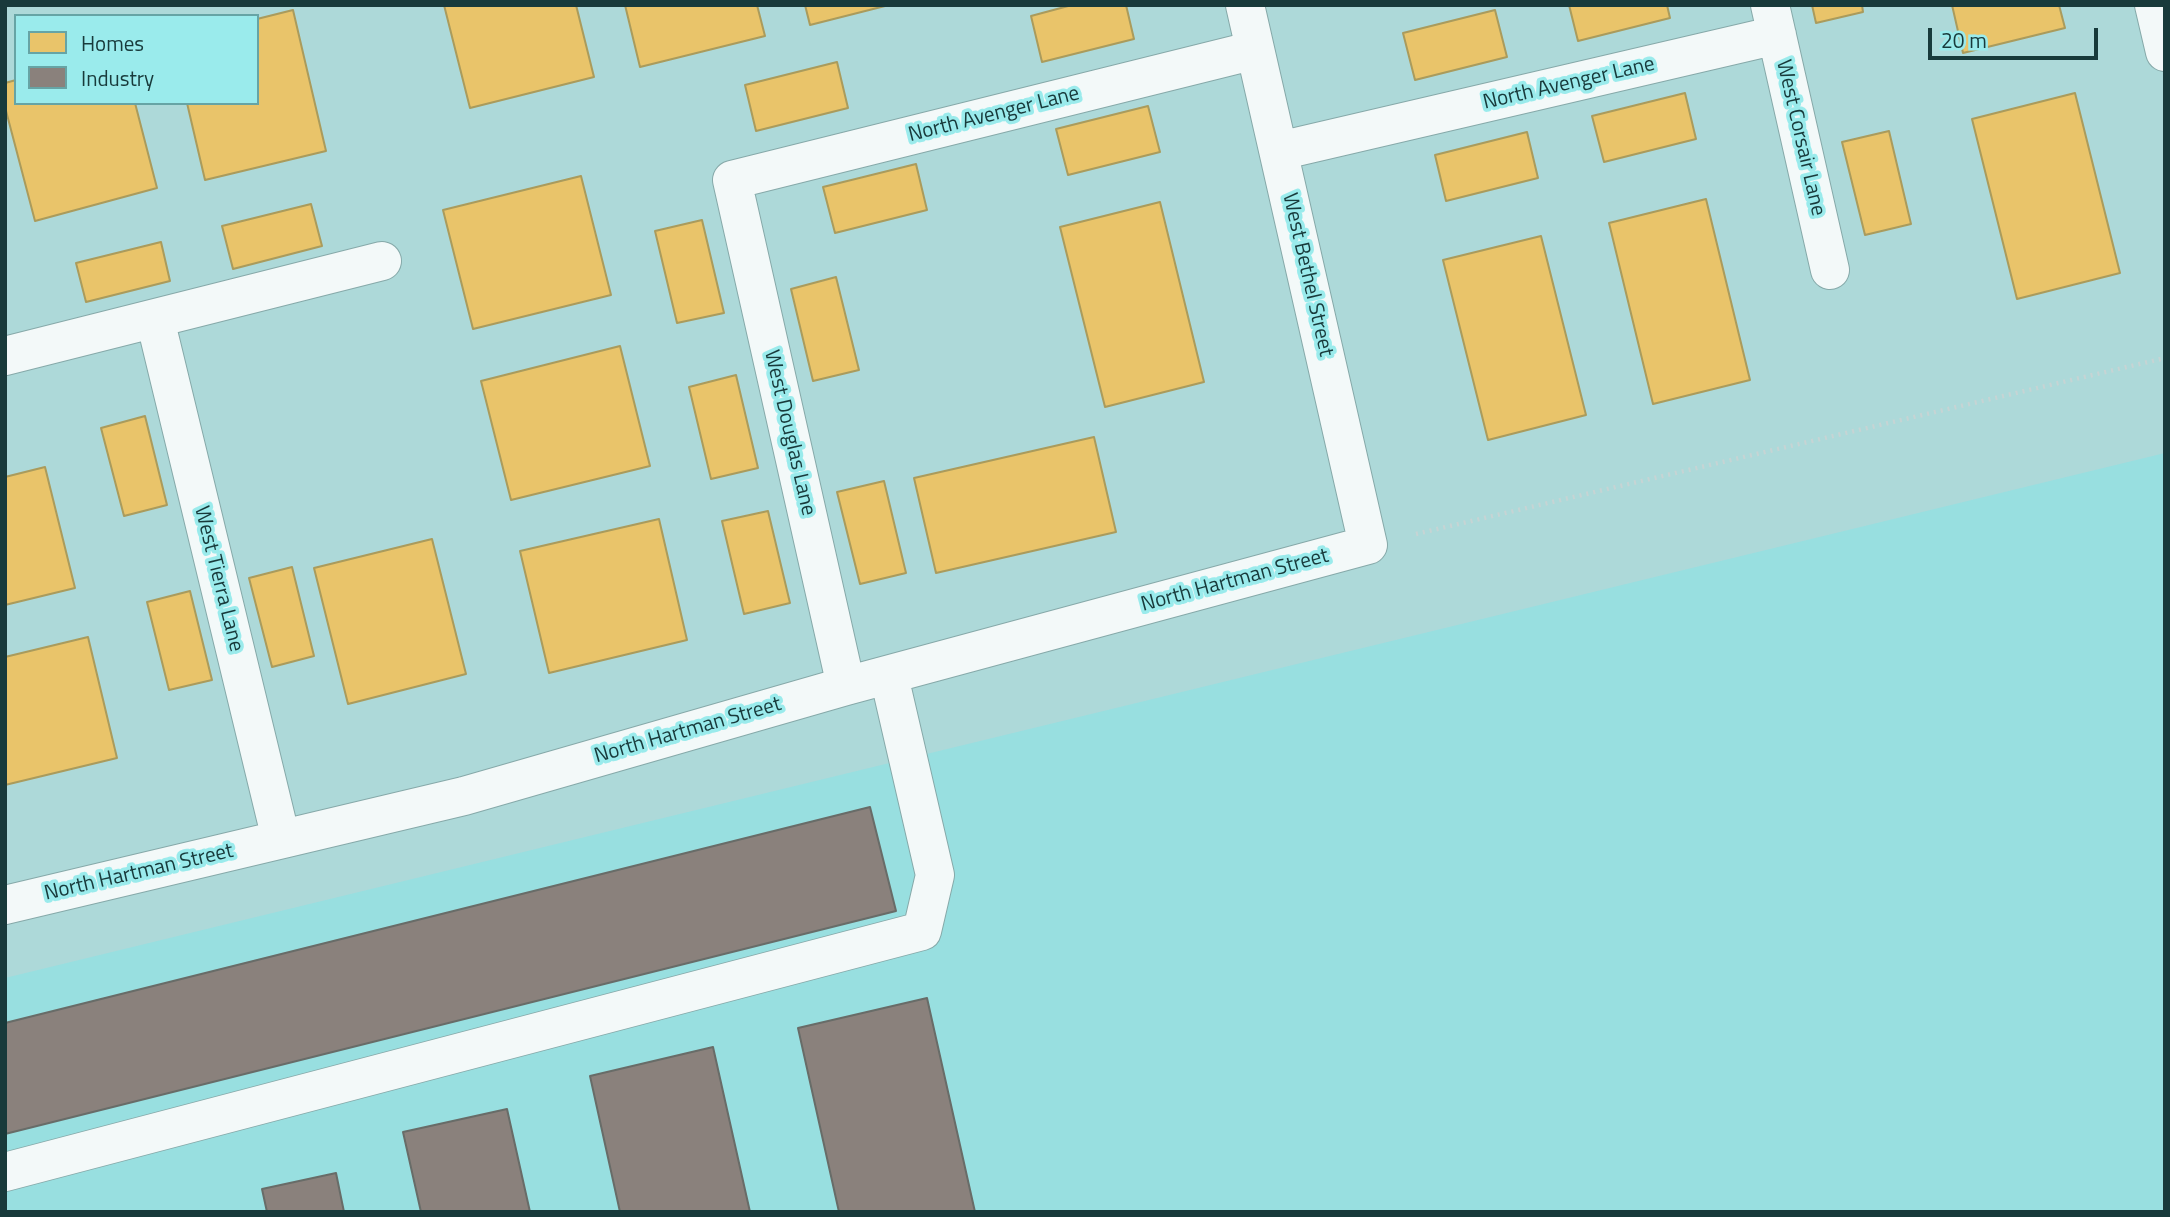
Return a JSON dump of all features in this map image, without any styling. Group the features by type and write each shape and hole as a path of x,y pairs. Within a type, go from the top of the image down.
{"street":[{"name":"West Bethel Street","path":"1245,5 1368,545"},
{"path":"2154,5 2165,52"},
{"name":"North Avenger Lane","path":"1279,151 1774,20"},
{"name":"West Corsair Lane","path":"1774,20 1830,270"},
{"name":"North Avenger Lane","path":"732,180 1255,50"},
{"name":"West Douglas Lane","path":"732,180 846,686"},
{"path":"5,356 382,261"},
{"name":"West Tierra Lane","path":"155,318 281,839"},
{"name":"North Hartman Street","path":"5,905 464,796 846,686 1368,545"},
{"path":"5,1172 922,931 935,875 889,676"}],"path":[{"path":"1368,545 2165,358"}],"shaded area":[{"path":"2165,453 2165,1212 5,1212 5,978"}],"building: Homes":[{"path":"444,5 576,5 594,77 470,108"},
{"path":"625,5 757,5 765,36 640,67"},
{"path":"805,5 889,5 810,25"},
{"path":"1072,5 1126,5 1134,39 1042,62 1031,16"},
{"path":"1569,5 1667,5 1670,18 1578,41"},
{"path":"1812,5 1862,5 1863,12 1816,23"},
{"path":"1952,5 2059,5 2065,28 1963,53"},
{"path":"293,10 326,151 205,180 187,105 259,105 259,18"},
{"path":"1495,10 1507,57 1415,80 1403,33"},
{"path":"837,62 848,108 756,131 745,85"},
{"path":"14,81 14,105 136,105 157,188 35,221 5,107 5,83"},
{"path":"1685,93 1696,139 1604,162 1592,116"},
{"path":"2075,93 2120,273 2017,299 1972,119"},
{"path":"1148,106 1160,152 1068,175 1056,129"},
{"path":"1889,131 1911,224 1865,235 1842,142"},
{"path":"1527,132 1538,178 1446,201 1435,155"},
{"path":"916,164 927,210 835,233 823,187"},
{"path":"581,176 611,295 473,329 443,210"},
{"path":"1706,199 1750,380 1653,404 1609,223"},
{"path":"1160,202 1204,382 1105,407 1060,227"},
{"path":"311,204 322,246 233,269 222,226"},
{"path":"702,220 724,313 677,323 655,231"},
{"path":"1541,236 1586,415 1488,440 1443,260"},
{"path":"161,242 170,281 86,302 76,263"},
{"path":"836,277 859,370 813,381 791,289"},
{"path":"620,346 650,466 511,500 481,381"},
{"path":"736,375 758,468 711,479 689,387"},
{"path":"145,416 167,505 124,516 101,428"},
{"path":"1094,437 1116,532 936,573 914,478"},
{"path":"45,467 75,588 5,605 5,477"},
{"path":"884,481 906,573 860,584 837,492"},
{"path":"768,511 790,603 744,614 722,521"},
{"path":"659,519 687,640 549,673 520,551"},
{"path":"432,539 466,674 348,704 314,568"},
{"path":"292,567 314,656 272,667 249,578"},
{"path":"190,591 212,680 169,690 147,602"},
{"path":"88,637 117,758 5,785 5,657"}],"building: Industry":[{"path":"870,807 896,911 5,1134 5,1023"},
{"path":"927,998 975,1212 839,1212 798,1028"},
{"path":"713,1047 750,1212 620,1212 590,1076"},
{"path":"507,1109 530,1212 421,1212 403,1132"},
{"path":"336,1173 344,1212 267,1212 262,1189"}]}
